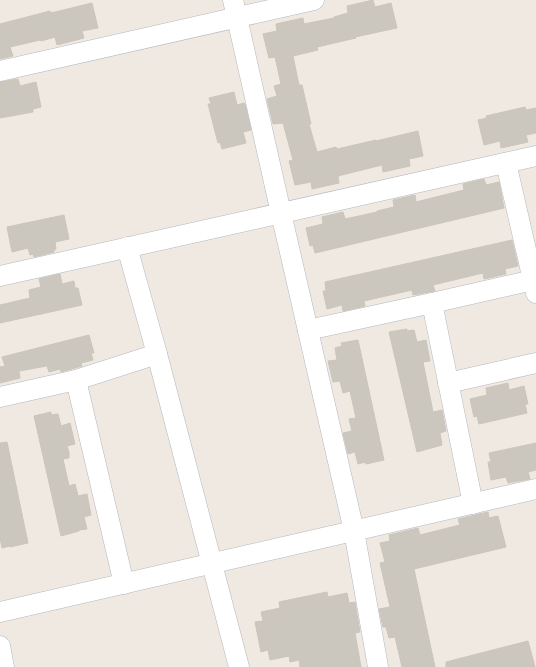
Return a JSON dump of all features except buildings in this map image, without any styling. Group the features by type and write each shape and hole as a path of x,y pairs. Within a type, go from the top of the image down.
{"street":[{"path":"0,71 235,9 314,0"},
{"path":"235,9 354,531 378,667"},
{"path":"0,276 536,156"},
{"path":"308,330 432,303 535,287 506,162"},
{"path":"127,247 157,354 239,667"},
{"path":"432,303 474,504"},
{"path":"0,397 76,380 157,354"},
{"path":"448,383 536,363"},
{"path":"76,380 124,584"},
{"path":"0,612 536,489"},
{"path":"0,646 4,667"}]}
